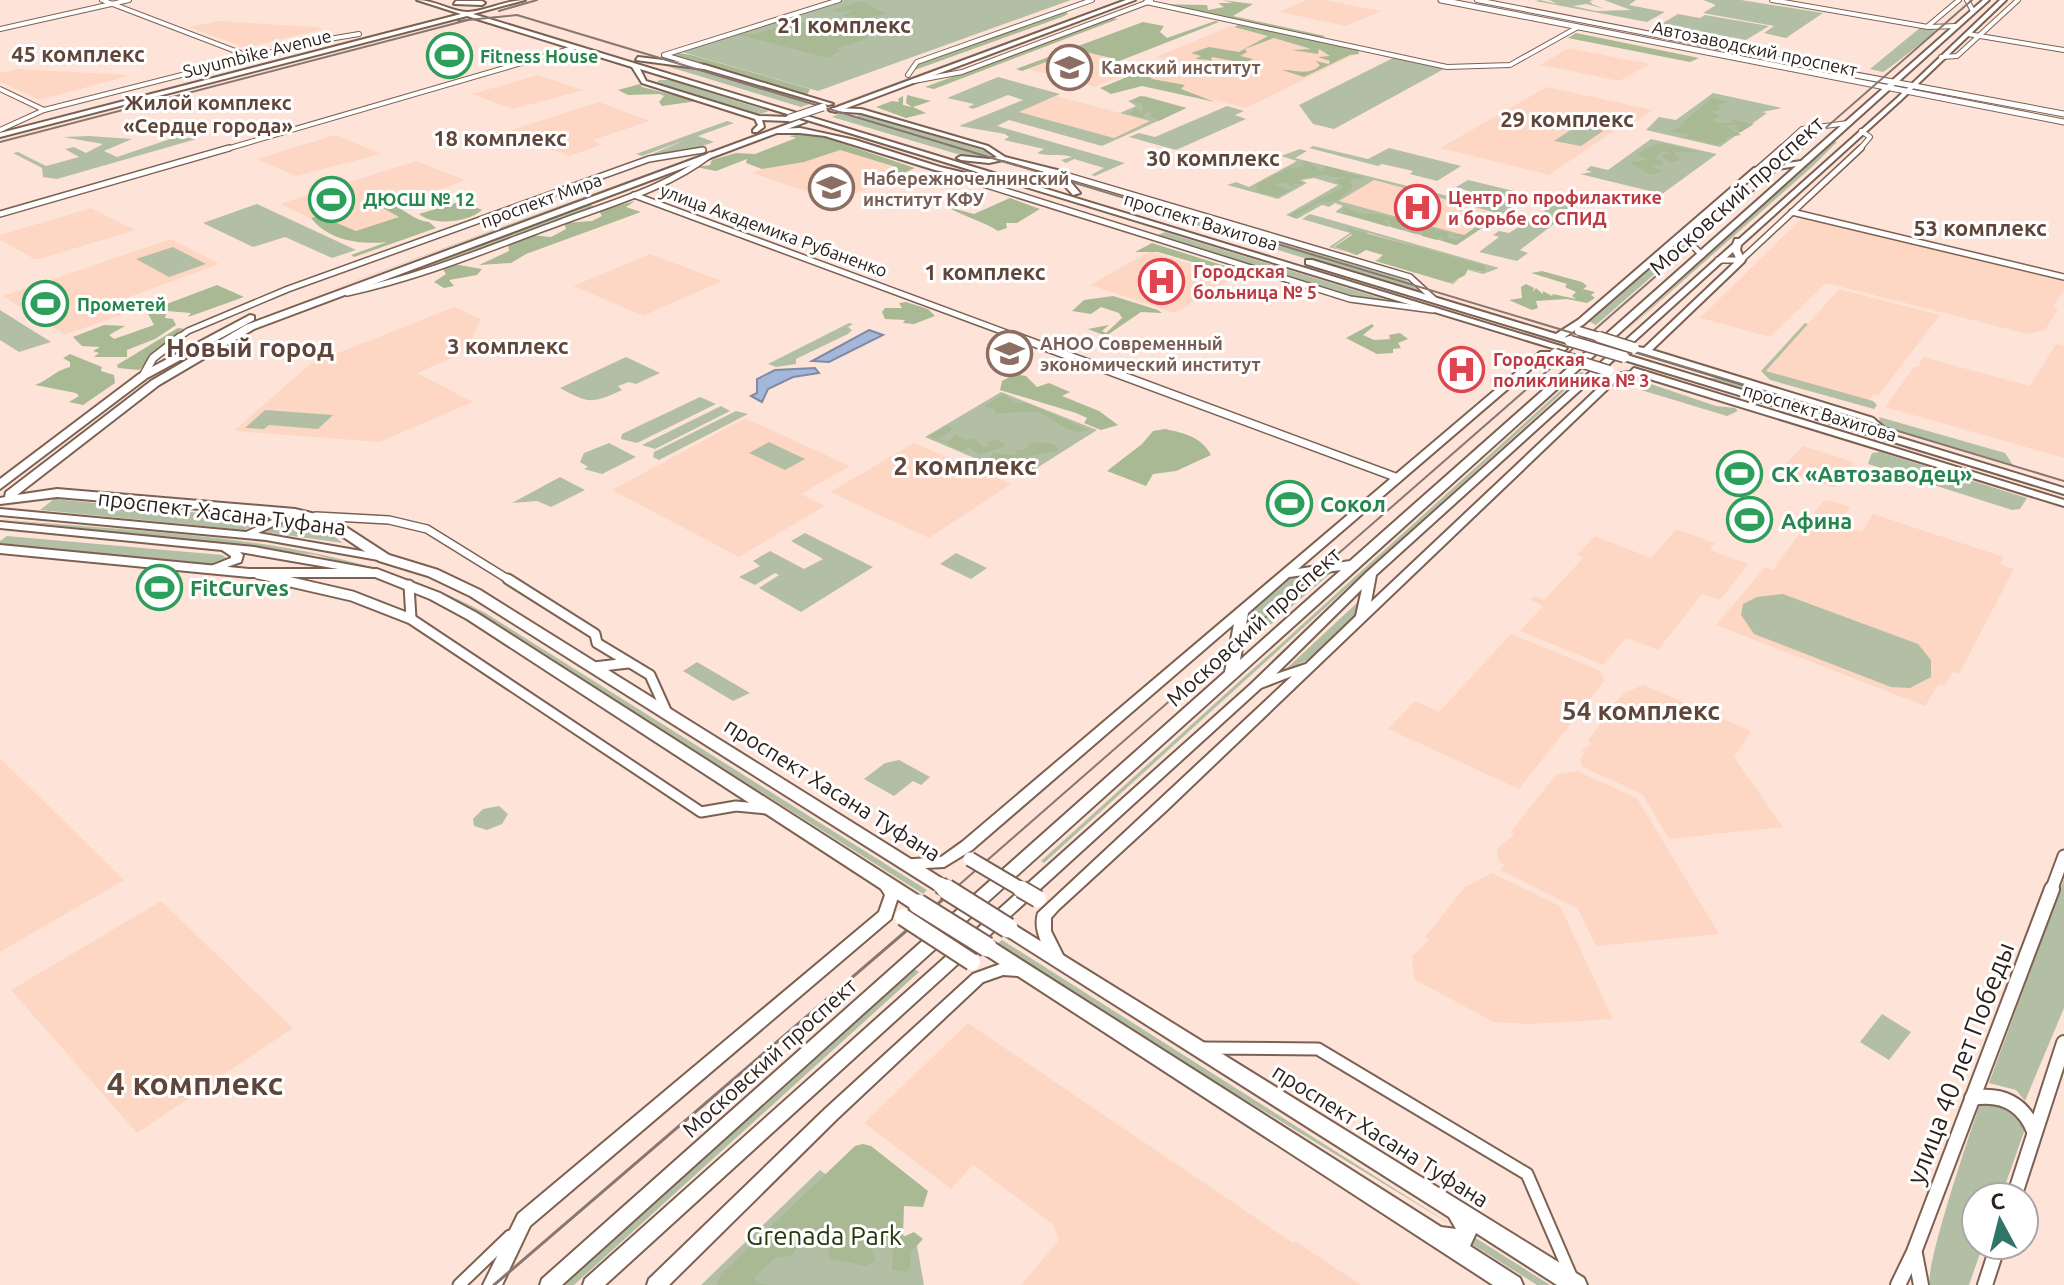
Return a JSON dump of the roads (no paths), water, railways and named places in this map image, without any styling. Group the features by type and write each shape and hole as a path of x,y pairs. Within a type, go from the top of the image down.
{"main road":[{"name":"проспект Вахитова","path":"420,0 454,7 573,48 691,75 1558,337 1562,348"},
{"path":"454,7 522,0"},
{"name":"проспект Мира","path":"0,485 143,376 234,325 272,308 708,152 803,125 829,107 861,100 1116,0"},
{"name":"проспект Мира","path":"1,505 52,462 191,359 250,327 708,152 755,131 1132,0"},
{"name":"Московский проспект","path":"549,1285 1986,0"},
{"name":"Московский проспект","path":"592,1285 1255,687 1372,573 1902,96 2002,1"},
{"path":"468,12 482,3"},
{"path":"468,12 483,12 494,3"},
{"path":"437,14 443,4"},
{"path":"1976,9 1989,5 1993,9"},
{"name":"Suyumbike Avenue","path":"0,132 305,52 454,7"},
{"name":"Suyumbike Avenue","path":"0,132 468,12"},
{"name":"проспект Вахитова","path":"483,12 613,51 678,78 1616,367 1893,439 2064,491"},
{"path":"387,27 382,32 400,31"},
{"path":"528,34 522,30 543,30"},
{"path":"359,34 371,34 367,40"},
{"path":"599,55 619,55 613,51"},
{"path":"1920,58 1939,59"},
{"path":"789,119 758,118 644,82 637,62 708,68 829,107 861,111 986,147 1003,158 1058,173 1076,193"},
{"path":"691,75 693,70 708,68"},
{"path":"652,84 658,80 678,78"},
{"path":"861,100 857,105 861,111"},
{"path":"755,131 763,124 758,118"},
{"path":"803,125 958,176 1022,184"},
{"path":"1828,141 1844,145"},
{"path":"961,158 989,161 1003,158"},
{"path":"935,169 949,168 949,162"},
{"path":"1558,337 1576,330 1757,170 1804,162"},
{"path":"1648,349 1741,260 1736,250 1738,241"},
{"path":"1576,330 1634,348 1648,349 1658,357 1870,420 1893,439"},
{"path":"1531,339 1543,354"},
{"path":"906,864 944,862 973,841 1543,354 1562,348 1616,367 1362,617 1043,917 1044,931 1057,959"},
{"name":"проспект Вахитова","path":"1616,367 2064,503"},
{"path":"1926,461 1958,465 1935,453"},
{"path":"52,462 37,482 57,493"},
{"path":"1,505 57,493 315,516 384,558"},
{"name":"проспект Хасана Туфана","path":"1,505 232,534 384,558 433,573 475,593 1575,1285"},
{"path":"232,534 270,527 277,517 267,512"},
{"name":"проспект Хасана Туфана","path":"0,525 220,546 319,560 377,573 472,616 1512,1285"},
{"path":"209,570 237,560 237,555 220,546"},
{"path":"0,549 249,573 377,573"},
{"path":"1288,574 1356,564"},
{"path":"1362,617 1372,573"},
{"path":"1231,676 1242,612"},
{"path":"1255,687 1312,664"},
{"path":"973,841 966,853 970,859 1038,899 1049,902 1062,898"},
{"path":"884,881 892,894 894,916"},
{"path":"894,916 975,970 1019,970"},
{"path":"492,1285 524,1220 894,916"},
{"path":"656,1285 975,970"},
{"path":"1436,1237 1463,1239 1468,1226 1455,1209"}],"street":[{"path":"102,0 252,57"},
{"path":"0,29 129,0"},
{"path":"708,68 664,55 839,0"},
{"path":"909,79 917,62 1092,0"},
{"path":"909,79 962,72 1153,0"},
{"name":"Автозаводский проспект","path":"1441,0 1764,61 1805,64 1916,82 1937,89 2027,106 2064,119"},
{"name":"Автозаводский проспект","path":"1457,0 1695,46 1790,70 1886,89 1902,96 1928,97 2016,114 2064,119"},
{"path":"1477,0 1805,64"},
{"path":"1772,0 1928,27 1957,26"},
{"path":"1928,27 1959,0"},
{"path":"1967,0 1976,9"},
{"path":"2002,1 2017,0"},
{"path":"1939,59 1957,56 2017,0"},
{"path":"1146,2 1447,67 1510,65 1578,27"},
{"path":"1928,27 1946,36"},
{"path":"0,132 44,110 252,57 359,34"},
{"path":"1968,34 2064,50"},
{"path":"1683,39 1695,46"},
{"path":"0,214 573,48"},
{"path":"659,62 676,58"},
{"path":"1790,70 1786,65 1805,64"},
{"path":"0,89 44,110"},
{"path":"2016,114 2036,112 2027,106"},
{"path":"1757,170 1802,129 1848,123"},
{"path":"1718,260 1741,260 1870,137 1861,131"},
{"path":"323,298 401,281 634,195 684,175 708,152"},
{"path":"143,376 153,358 173,339 288,289 649,159 708,152"},
{"path":"1058,173 1410,277 1435,300"},
{"path":"1809,177 1834,173"},
{"path":"958,176 1350,299 1439,311"},
{"path":"1037,188 1044,204"},
{"name":"улица Академика Рубаненко","path":"634,195 1398,478"},
{"path":"1792,212 2064,277"},
{"path":"1682,235 1702,255"},
{"path":"315,516 389,520 427,529 595,634 597,643 650,675 668,715"},
{"path":"249,573 352,596 411,619 701,812 736,806 777,811"},
{"path":"409,585 411,619"},
{"path":"593,667 629,663"},
{"name":"улица 40 лет Победы","path":"1898,1285 1914,1252 2064,856"},
{"path":"2019,1181 2064,1043"},
{"path":"1198,1049 1318,1049 1527,1174 1575,1285"},
{"path":"1972,1098 1990,1093 2011,1100 2031,1120 2035,1133"},
{"path":"459,1285 486,1263 524,1220"},
{"path":"1914,1252 1921,1285"},
{"path":"1985,1285 1993,1261"}],"water":[{"path":"869,330 883,335 829,362 812,361"},
{"path":"815,368 819,373 793,377 768,389 762,402 751,396 757,393 757,379 775,370"}],"tram line":[{"path":"499,11 537,0"},
{"path":"1586,337 1972,0"},
{"path":"458,21 517,15 1586,337"},
{"path":"0,142 468,20"},
{"path":"952,891 1586,337"},
{"path":"1586,337 2064,481"},
{"path":"494,1285 955,889"}],"place":[{"name":"Fitness House","path":"449,56"},
{"name":"Камский институт","path":"1070,67"},
{"name":"Набережночелнинский институт КФУ","path":"832,188"},
{"name":"ДЮСШ № 12","path":"332,199"},
{"name":"Центр по профилактике и борьбе со СПИД","path":"1417,207"},
{"name":"Городская больница № 5","path":"1162,281"},
{"name":"Прометей","path":"46,304"},
{"name":"АНОО Современный экономический институт","path":"1009,353"},
{"name":"Городская поликлиника № 3","path":"1462,369"},
{"name":"СК «Автозаводец»","path":"1740,473"},
{"name":"Сокол","path":"1289,503"},
{"name":"Афина","path":"1750,520"},
{"name":"FitCurves","path":"159,587"}],"district":[{"name":"21 комплекс","path":"844,24"},
{"name":"45 комплекс","path":"78,53"},
{"name":"Жилой комплекс «Сердце города»","path":"208,114"},
{"name":"29 комплекс","path":"1567,118"},
{"name":"18 комплекс","path":"500,137"},
{"name":"30 комплекс","path":"1213,157"},
{"name":"53 комплекс","path":"1980,227"},
{"name":"1 комплекс","path":"985,271"},
{"name":"3 комплекс","path":"508,345"},
{"name":"Новый город","path":"250,347"},
{"name":"2 комплекс","path":"965,465"},
{"name":"54 комплекс","path":"1641,710"},
{"name":"4 комплекс","path":"195,1083"}],"park label":[{"name":"Grenada Park","path":"824,1235"}]}
